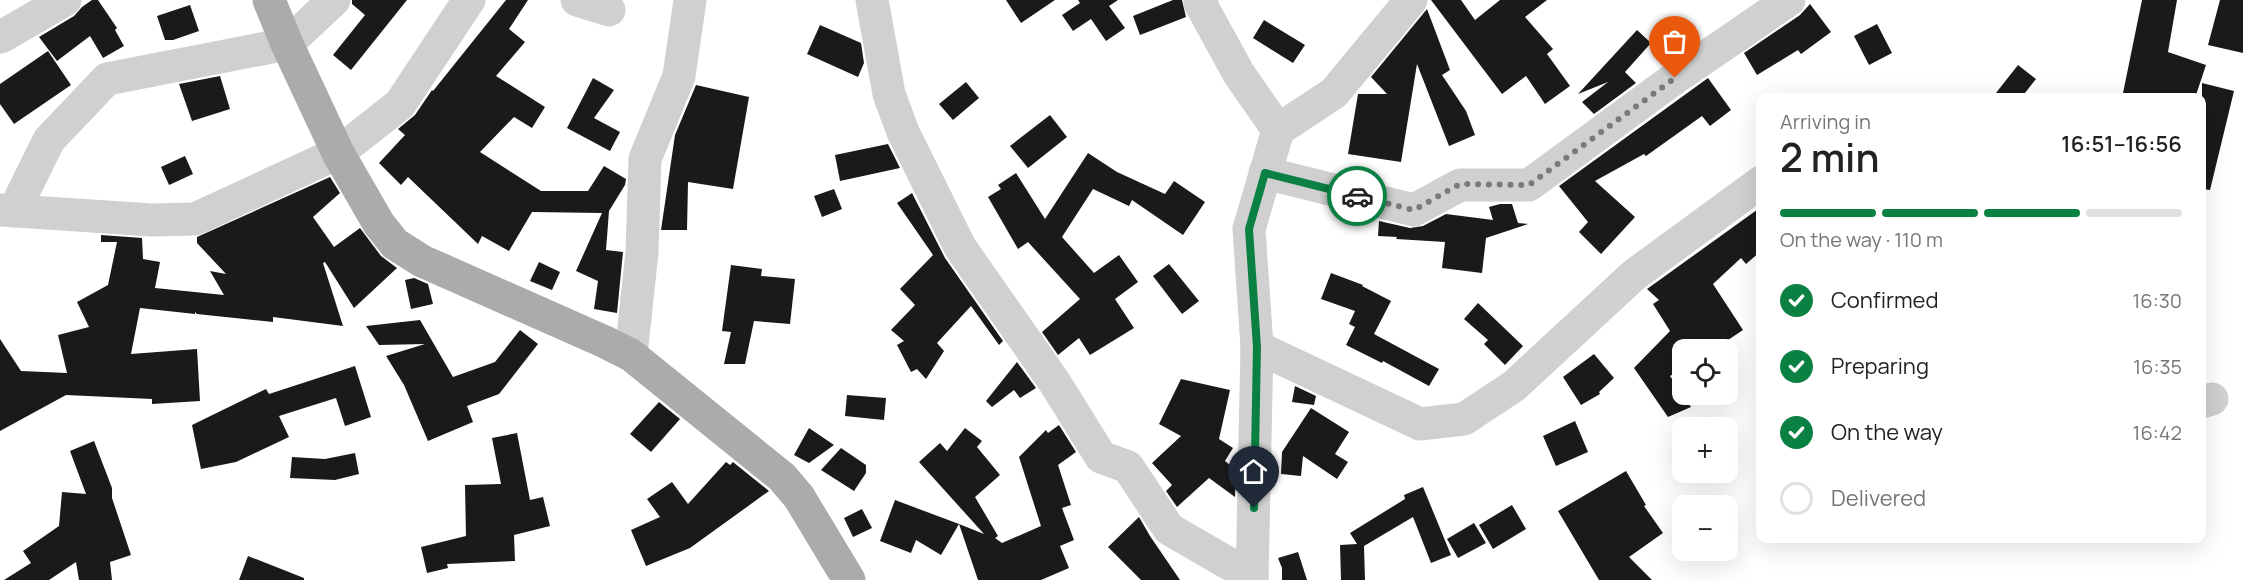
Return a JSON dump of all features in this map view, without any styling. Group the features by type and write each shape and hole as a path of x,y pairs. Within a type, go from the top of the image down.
{"main road":[{"path":"269,0 338,153 379,224 395,244 422,261 605,342 631,356 782,477 800,497 849,580"}],"street":[{"path":"1,37 65,0"},
{"path":"334,0 287,44 107,79 49,140 7,210 152,220 195,219 338,153 400,104 469,0"},
{"path":"577,0 609,10"},
{"path":"631,356 642,252 645,159 679,76 690,0"},
{"path":"872,0 889,94 903,132 960,247 1055,383 1101,456 1128,467 1169,529 1252,579 1257,347 1249,229 1278,130 1334,93 1411,0"},
{"path":"1202,0 1200,3 1239,74 1278,130"},
{"path":"1265,173 1414,210 1460,184 1529,185 1675,78 1789,0"},
{"path":"1257,347 1420,424 1464,419 1514,386 1634,276 1756,186"}],"building":[{"path":"92,0 98,0 117,28 115,30 124,46 103,58 90,36 57,61 39,37 74,16"},
{"path":"352,0 407,0 351,70 333,55 365,15 352,4"},
{"path":"506,0 528,0 509,29 525,42 496,76 545,107 532,128 514,117 480,152 541,191 588,191 604,166 626,179 625,185 609,211 606,250 623,252 617,313 594,309 598,281 576,271 602,213 532,212 509,251 482,236 478,244 408,177 401,185 379,163 405,135 398,129 415,115 432,90"},
{"path":"1006,0 1055,0 1021,23"},
{"path":"1078,0 1118,0 1109,6 1125,28 1106,41 1091,19 1073,31 1062,15 1080,3"},
{"path":"1173,0 1182,0 1186,17 1140,35 1133,16"},
{"path":"1431,0 1461,0 1475,20 1500,0 1547,0 1525,17 1553,49 1547,54 1570,86 1545,104 1526,76 1502,94"},
{"path":"2142,0 2177,0 2168,52 2206,65 2197,93 2123,93"},
{"path":"2220,0 2243,0 2243,53 2208,45"},
{"path":"1810,4 1831,32 1801,54 1798,50 1757,75 1744,53 1800,15"},
{"path":"190,5 199,31 173,40 165,40 157,16"},
{"path":"1427,9 1450,70 1442,75 1466,111 1475,135 1449,146 1417,64 1401,162 1348,154 1358,94 1387,94 1371,77"},
{"path":"1264,20 1305,45 1293,63 1253,38"},
{"path":"1877,24 1892,53 1869,65 1854,36"},
{"path":"820,25 861,43 864,63 858,77 807,54"},
{"path":"1637,30 1651,43 1625,72 1636,83 1594,114 1582,102 1608,82 1578,94"},
{"path":"48,51 71,85 14,124 0,104 0,84"},
{"path":"2018,65 2036,79 2025,93 1996,93"},
{"path":"220,76 230,109 192,121 179,84"},
{"path":"593,78 614,90 594,118 620,132 610,151 567,128"},
{"path":"1708,78 1731,110 1710,126 1702,116 1646,156 1644,154 1595,181 1635,217 1601,254 1579,232 1588,222 1559,186"},
{"path":"966,82 979,98 953,120 939,104"},
{"path":"2202,83 2234,91 2210,190 2206,190 2206,93 2202,93"},
{"path":"696,85 749,97 733,189 688,182 687,230 661,230 675,135"},
{"path":"1050,115 1067,137 1028,168 1010,146"},
{"path":"888,144 900,168 840,181 835,155"},
{"path":"1088,153 1117,172 1165,194 1174,181 1205,202 1183,235 1132,200 1129,206 1093,189 1062,237 1094,273 1119,255 1138,282 1115,299 1134,328 1090,355 1079,338 1058,355 1042,332 1080,299 1028,242 1018,249 988,197 1001,189 998,185 1016,173 1045,219"},
{"path":"185,156 193,174 169,185 161,167"},
{"path":"330,177 340,193 313,217 334,247 360,228 381,256 397,268 354,308 325,262 323,263 343,326 273,317 273,322 140,308 131,354 197,349 200,401 152,404 152,399 66,395 0,431 0,339 21,371 67,373 58,335 89,327 77,302 108,285 117,242 101,242 101,235 142,238 143,259 160,262 155,288 224,295 210,271 226,274 197,243 197,237"},
{"path":"834,189 842,209 822,217 814,196"},
{"path":"912,193 945,258 1003,341 999,345 971,306 937,343 944,351 926,379 917,369 911,372 897,345 904,341 891,330 915,305 900,289 933,255 897,203"},
{"path":"1512,204 1518,223 1528,224 1486,238 1482,273 1442,268 1445,242 1378,236 1379,221 1410,228 1423,226 1446,214 1493,220 1489,207"},
{"path":"1756,211 1756,255 1746,264 1741,258 1713,284 1743,330 1730,339 1672,339 1672,375 1670,376 1672,405 1690,405 1691,407 1668,417 1634,368 1670,331 1653,304 1659,300 1647,289"},
{"path":"539,262 560,272 552,290 530,281"},
{"path":"1169,264 1199,301 1182,314 1153,276"},
{"path":"731,265 762,269 761,276 795,279 790,324 754,321 745,364 724,364 731,332 722,331"},
{"path":"1331,273 1363,285 1391,301 1374,334 1439,369 1429,386 1383,361 1382,363 1346,345 1355,327 1349,324 1355,311 1321,299"},
{"path":"414,278 428,284 433,304 411,309 405,280"},
{"path":"1478,303 1523,346 1505,365 1484,344 1488,340 1464,319"},
{"path":"420,320 453,377 495,362 520,330 538,344 499,394 467,406 473,422 428,441 404,385 386,356 425,344 379,345 366,326"},
{"path":"1594,354 1614,378 1599,392 1600,394 1581,405 1563,377"},
{"path":"1017,362 1036,388 1020,398 1014,390 992,407 986,401"},
{"path":"355,366 371,417 345,426 336,398 279,416 289,437 236,462 201,469 192,425 266,389 269,394"},
{"path":"1181,379 1230,390 1219,439 1233,448 1225,461 1236,470 1235,497 1209,478 1177,507 1166,491 1172,485 1152,463 1181,436 1159,424"},
{"path":"1295,386 1316,396 1314,405 1292,402"},
{"path":"847,395 886,398 884,420 845,416"},
{"path":"659,402 680,419 651,452 630,434"},
{"path":"1311,408 1349,432 1335,454 1348,462 1337,479 1303,456 1301,476 1281,474 1282,452"},
{"path":"1575,421 1588,452 1556,466 1543,436"},
{"path":"1059,425 1076,452 1058,465 1071,505 1062,508 1074,540 1060,546 1069,568 1041,580 978,580 959,524 984,534 919,462 940,443 947,451 965,428 982,441 977,447 1000,475 975,497 998,536 995,538 1002,543 1041,526 1019,457 1046,430 1048,433"},
{"path":"809,428 834,445 809,463 794,455"},
{"path":"517,433 530,500 543,497 550,526 514,535 515,561 447,564 448,568 427,573 421,547 466,536 465,485 501,484 492,438"},
{"path":"94,441 112,488 112,498 131,555 110,562 112,580 79,580 76,562 49,580 4,580 31,563 23,551 59,526 62,492 86,494 70,451"},
{"path":"841,448 866,465 866,473 854,491 821,470"},
{"path":"355,453 359,474 335,480 290,478 292,457 325,459"},
{"path":"726,462 730,465 733,462 769,491 690,548 646,566 631,530 660,517 647,499 672,482 688,504"},
{"path":"1626,471 1646,505 1644,506 1663,533 1629,557 1652,580 1599,580 1558,511"},
{"path":"1423,487 1451,555 1431,563 1413,517 1364,546 1365,580 1341,580 1340,545 1357,544 1350,533 1405,499 1404,495"},
{"path":"895,500 959,524 941,555 916,540 911,553 880,541"},
{"path":"1512,505 1526,529 1493,549 1479,525"},
{"path":"862,509 872,528 853,537 844,518"},
{"path":"1139,517 1180,580 1141,580 1108,547"},
{"path":"1474,523 1486,543 1458,558 1447,539"},
{"path":"1298,552 1307,580 1282,580 1282,568 1278,558"},
{"path":"248,556 304,578 304,580 239,580"}],"way so far":[{"path":"1357,196 1414,210 1460,184 1529,185 1675,78"}],"route":[{"path":"1254,508 1257,347 1249,229 1265,173 1357,196"}]}
